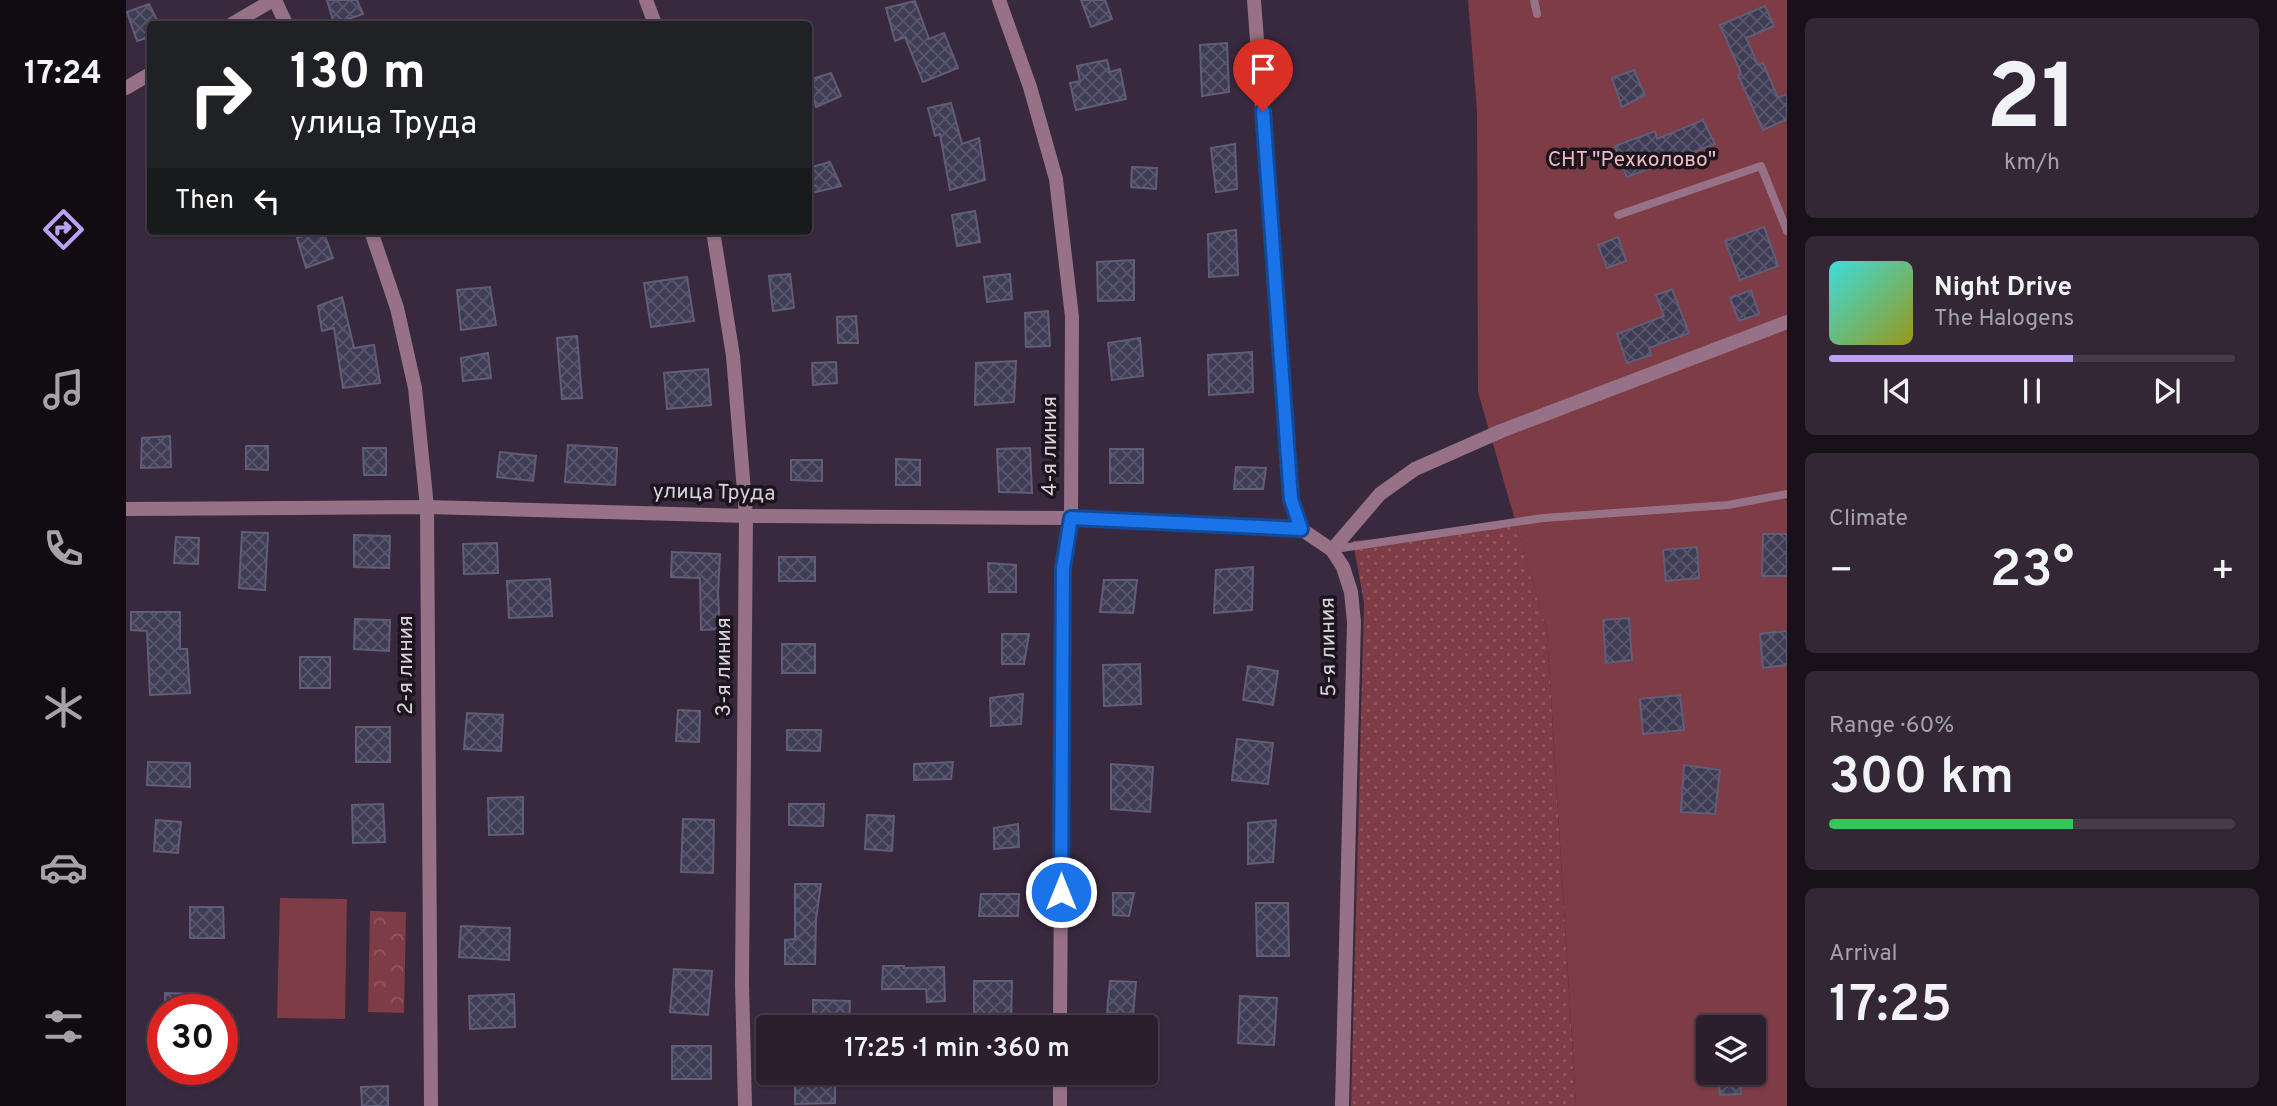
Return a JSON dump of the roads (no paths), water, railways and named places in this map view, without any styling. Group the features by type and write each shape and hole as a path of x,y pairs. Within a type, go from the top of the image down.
{"street":[{"path":"237,21 274,0 284,21"},
{"path":"646,0 654,21"},
{"name":"4-я линия","path":"999,0 1030,86 1056,179 1072,317 1071,518 1063,568 1060,1015"},
{"path":"1254,0 1291,499 1301,529"},
{"path":"126,88 147,76"},
{"name":"2-я линия","path":"372,235 397,308 415,388 427,508 431,1106"},
{"name":"3-я линия","path":"714,235 733,356 746,516 742,969 745,1106"},
{"path":"1332,550 1380,494 1415,469 1501,431 1787,322"},
{"name":"улица Труда","path":"126,509 427,508 746,516 1071,518 1301,529"},
{"name":"5-я линия","path":"1301,529 1332,550 1343,567 1351,592 1354,622 1342,1106"},
{"path":"1060,1085 1060,1106"}],"lane":[{"path":"1534,0 1536,14"},
{"path":"1618,215 1761,166 1787,231"},
{"path":"1332,550 1543,517 1728,505 1787,494"}],"park label":[{"name":"СНТ \"Рехколово\"","path":"1632,160"}]}
